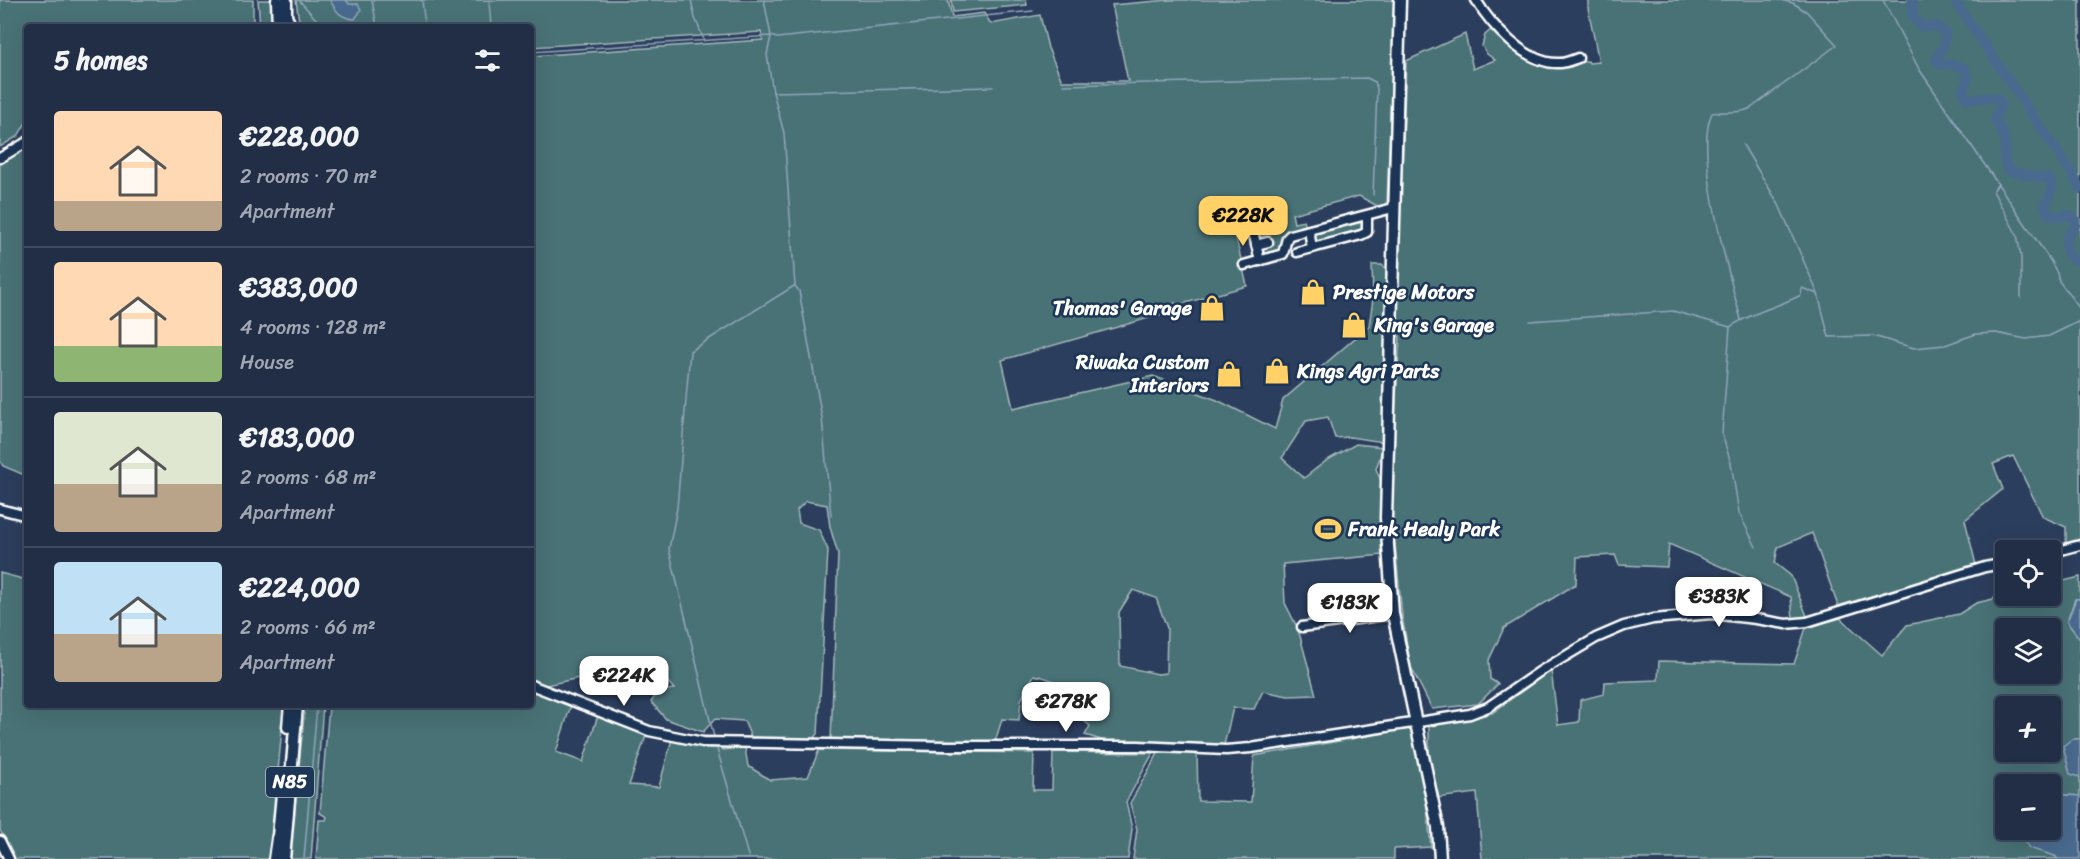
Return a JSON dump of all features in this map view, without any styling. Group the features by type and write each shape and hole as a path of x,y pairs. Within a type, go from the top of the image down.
{"highway":[{"path":"276,859 278,838"}],"main road":[{"path":"277,0 278,24"},
{"path":"286,0 286,16 290,24"},
{"path":"1400,0 1386,499 1388,557 1393,614 1438,827 1440,859"},
{"name":"N85","path":"278,838 290,708"},
{"name":"N85","path":"284,859 297,708"}],"street":[{"path":"1476,0 1490,21 1511,42 1526,52 1555,63 1578,58"},
{"path":"0,158 24,144"},
{"path":"1244,265 1283,254 1290,235 1394,208"},
{"path":"1297,252 1361,236 1366,232 1367,216"},
{"path":"1252,227 1260,261"},
{"path":"1310,236 1312,248"},
{"path":"1256,245 1268,242"},
{"path":"0,509 24,515"},
{"path":"2061,550 2080,545"},
{"path":"534,686 649,730 703,742 1138,746 1226,750 1251,748 1470,714 1488,707 1573,650 1610,630 1624,626 1653,619 1711,614 1786,624 1807,622 1995,565"},
{"path":"1302,627 1393,614"},
{"path":"0,841 9,859"}],"green space":[{"path":"0,0 253,0 253,24 24,24 24,126 18,136 0,147"},
{"path":"258,0 272,0 273,24 260,24"},
{"path":"296,0 948,0 952,17 984,13 991,24 1040,15 1048,48 1062,81 1128,81 1112,5 1169,0 1395,0 1387,202 1381,208 1359,196 1292,214 1294,223 1304,221 1306,226 1284,235 1282,253 1264,255 1263,253 1264,244 1257,237 1273,233 1269,220 1234,229 1247,286 1178,305 1175,303 1177,310 1002,360 1013,408 1153,376 1217,400 1275,429 1283,400 1369,326 1373,299 1372,265 1382,265 1388,271 1383,442 1350,437 1335,438 1328,417 1306,421 1282,458 1304,478 1326,461 1356,444 1383,447 1376,469 1383,486 1383,555 1283,564 1285,603 1298,629 1316,695 1288,696 1263,691 1254,709 1233,708 1224,745 1111,743 1085,735 1090,726 1077,715 1076,706 1069,692 1050,679 1034,675 1021,700 1019,720 1002,719 995,742 831,740 838,554 830,527 827,505 806,501 797,510 799,523 819,530 828,550 818,734 812,741 751,737 744,721 715,719 703,732 666,719 651,702 659,691 674,689 667,681 641,680 603,673 546,685 534,680 534,56 763,40 761,32 534,47 534,24 303,24 299,21","holes":["1133,590 1156,598 1167,628 1166,673 1158,674 1120,666 1119,612"]},
{"path":"951,0 1026,0 1027,5 953,12"},
{"path":"1588,0 2080,0 2080,543 2066,546 2066,527 2043,517 2013,456 1993,464 2003,489 1965,520 1976,565 1838,606 1812,533 1778,547 1775,563 1791,576 1807,616 1793,619 1791,597 1669,544 1667,567 1619,565 1615,555 1577,557 1576,584 1504,628 1489,660 1490,679 1498,684 1478,704 1432,709 1411,667 1402,616 1394,533 1391,529 1392,459 1400,337 1396,335 1406,61 1465,34 1473,69 1495,60 1482,46 1485,35 1492,29 1514,51 1534,62 1558,65 1588,61 1589,63 1599,62"},
{"path":"24,146 24,475 3,466 0,461 0,160"},
{"path":"1360,221 1365,223 1365,231 1317,243 1313,233"},
{"path":"0,573 24,579 24,708 284,708 270,859 15,859 0,830"},
{"path":"2080,577 2080,599 2075,599 2067,622 2080,639 2080,739 2072,739 2068,762 2070,773 2080,777 2080,796 2061,795 2061,774 1995,774 1995,840 2024,840 2029,848 2058,859 1482,859 1477,793 1436,798 1429,760 1429,720 1472,718 1492,713 1551,670 1558,725 1579,722 1580,700 1604,694 1605,682 1658,680 1659,661 1794,664 1806,628 1840,618 1882,655 1907,625 1959,614 1976,603 1995,597 1995,606 2061,606 2061,582"},
{"path":"534,690 571,705 556,752 583,762 598,715 647,733 629,785 659,787 672,739 721,746 722,750 745,748 748,766 770,780 808,777 819,750 1034,753 1033,790 1052,790 1053,752 1153,753 1126,802 1132,829 1128,859 316,859 319,820 326,820 327,817 320,813 329,708 534,708"},
{"path":"305,708 323,708 311,859 290,859"},
{"path":"1413,728 1424,778 1431,847 1394,849 1394,859 1133,859 1137,829 1130,803 1160,750 1197,752 1198,801 1251,802 1254,756"}],"water":[{"path":"330,0 346,0 349,4 358,4 361,10 355,19 346,17 337,11"},
{"path":"2076,599 2080,599 2080,639 2067,622"},
{"path":"2072,739 2080,739 2080,777 2070,774 2063,746"},
{"path":"2061,795 2080,796 2080,859 2058,859 2029,848 2025,840 2061,840"}],"waterway":[{"path":"299,0 320,24"},
{"path":"372,0 376,24"},
{"path":"422,0 425,24"},
{"path":"489,0 491,24"},
{"path":"691,0 704,40"},
{"path":"764,0 771,36 767,55 773,92 784,133 795,286 799,291 822,418 831,516"},
{"path":"1741,320 1722,245 1710,183 1707,131 1712,113 1751,108 1837,45 1807,12 1793,3 1781,0"},
{"path":"1883,0 1919,69 2050,260 2059,281 2080,309"},
{"path":"1913,0 1913,17 1922,27 1936,26 1945,32 1944,45 1936,60 1941,64 1956,65 1965,69 1968,79 1963,91 1967,99 1995,98 2001,104 1995,120 2005,141 2008,170 2050,179 2050,195 2045,205 2048,214 2059,217 2068,215 2075,219 2075,226 2067,238 2066,247 2073,260 2080,260"},
{"path":"1954,0 2073,175 2080,189"},
{"path":"534,52 771,36 777,38 1033,11"},
{"path":"1063,85 1367,78 1375,82 1377,89 1373,195"},
{"path":"773,92 993,87"},
{"path":"1743,145 1779,205 1818,294 1829,337 1873,336 1914,348 1945,345 1976,334 1996,333 2026,339 2049,336 2080,321"},
{"path":"1998,184 1993,191 2017,235 2021,257 2021,298"},
{"path":"714,737 669,549 677,508 690,351 794,286"},
{"path":"1756,547 1739,513 1731,463 1722,434 1730,327 1747,317 1801,295 1802,288 1817,294"},
{"path":"1530,321 1673,311 1730,327"},
{"path":"304,859 317,708"},
{"path":"717,749 749,859"}],"place":[{"name":"Prestige Motors","path":"1313,292"},
{"name":"Thomas' Garage","path":"1212,308"},
{"name":"King's Garage","path":"1354,325"},
{"name":"Kings Agri Parts","path":"1277,371"},
{"name":"Riwaka Custom Interiors","path":"1229,374"},
{"name":"Frank Healy Park","path":"1328,529"}]}
